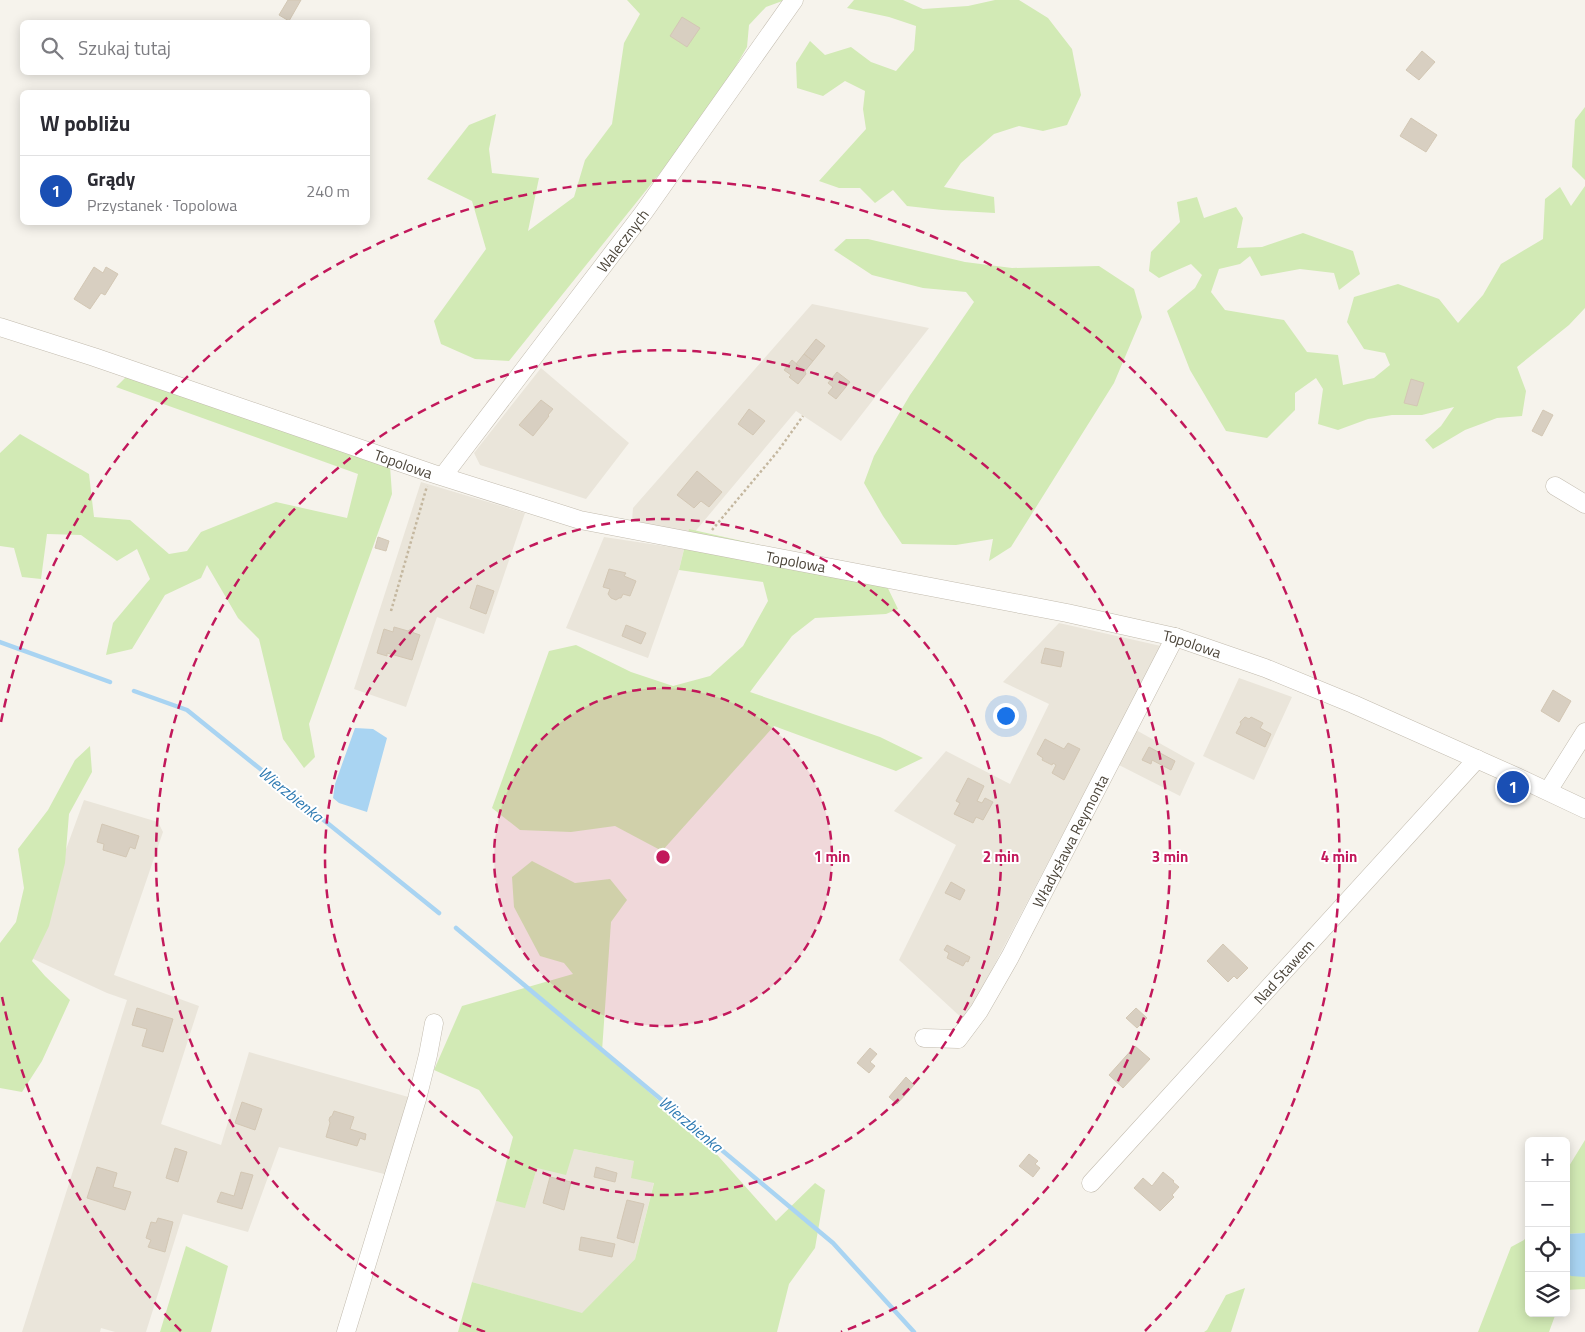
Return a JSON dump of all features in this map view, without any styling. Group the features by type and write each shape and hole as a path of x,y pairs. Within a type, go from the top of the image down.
{"street":[{"name":"Walecznych","path":"437,474 644,212 794,0"},
{"name":"Topolowa","path":"0,326 437,474 580,520 1067,613 1175,637 1274,672 1353,704 1585,809"},
{"path":"1555,486 1585,504"},
{"name":"Władysława Reymonta","path":"924,1038 958,1039 979,1011 1010,957 1175,637"},
{"path":"1548,791 1585,732"},
{"name":"Nad Stawem","path":"1091,1183 1477,759"},
{"path":"346,1332 417,1099 434,1023"}],"path":[{"path":"701,543 778,451 803,416"},
{"path":"391,611 437,474"}],"shaded area":[{"path":"812,304 929,328 841,441 796,411 693,534 632,521 633,508"},
{"path":"541,368 629,443 586,499 480,465 474,453"},
{"path":"421,482 525,513 484,634 437,617 406,707 354,689"},
{"path":"604,537 684,549 679,570 648,658 566,628"},
{"path":"1059,623 1161,646 965,1021 899,960 956,845 894,811 946,751 1010,784 1049,704 1003,682"},
{"path":"1239,678 1292,697 1254,780 1203,756"},
{"path":"1136,730 1195,763 1180,796 1117,764"},
{"path":"84,800 158,822 163,832 114,975 199,1006 161,1124 221,1145 249,1052 412,1098 388,1175 279,1147 248,1232 183,1214 146,1332 115,1332 101,1328 100,1332 22,1332 127,1000 107,993 27,956"},
{"path":"574,1149 634,1161 654,1182 635,1259 582,1314 472,1282 496,1201 525,1207 537,1168"}],"green space":[{"path":"627,0 785,0 766,7 749,25 747,47 709,112 509,361 475,359 441,344 434,321 486,249 472,201 427,179 469,125 496,114 489,149 492,173 539,178 528,231 574,197 585,160 612,124 624,43 640,14"},
{"path":"854,0 903,0 923,9 968,6 995,0 1019,0 1048,18 1072,49 1081,95 1067,125 1043,131 1019,126 994,134 961,163 944,187 994,197 995,213 907,206 893,190 875,203 860,188 839,188 819,181 866,129 863,109 865,91 845,81 823,96 797,88 796,63 810,41 825,55 851,47 871,62 896,71 914,50 916,26 889,17 847,8"},
{"path":"1585,107 1585,180 1572,167 1575,120"},
{"path":"1585,186 1585,308 1569,325 1517,367 1526,391 1522,416 1497,418 1465,430 1433,449 1425,440 1441,426 1454,407 1422,415 1392,415 1368,419 1338,430 1318,424 1323,389 1316,378 1295,393 1295,410 1267,438 1226,431 1190,370 1167,311 1195,288 1202,275 1191,264 1159,278 1149,271 1151,252 1180,222 1177,202 1197,197 1204,218 1236,207 1243,218 1237,248 1262,247 1303,233 1353,251 1360,274 1339,290 1334,273 1300,269 1261,276 1250,256 1240,264 1219,269 1211,292 1225,310 1284,320 1307,352 1338,355 1343,385 1374,378 1390,365 1385,353 1364,349 1347,322 1354,297 1398,284 1439,299 1458,323 1483,295 1501,264 1543,239 1545,199 1560,187 1571,206"},
{"path":"846,239 868,239 965,262 1012,268 1099,266 1134,289 1142,317 1114,383 1011,547 989,561 993,539 956,545 902,544 864,483 874,456 910,395 974,302 966,292 923,288 872,275 834,250"},
{"path":"129,374 390,466 392,494 309,724 315,757 304,768 283,739 259,639 238,618 207,565 201,578 165,595 132,649 106,655 113,623 150,579 137,549 117,561 81,535 47,534 41,579 22,577 14,548 0,546 0,453 20,434 89,474 94,517 130,520 169,554 187,551 201,532 276,502 347,518 358,474 116,387"},
{"path":"689,529 880,572 898,609 886,614 815,618 792,636 750,692 880,737 923,758 896,771 774,726 662,851 615,826 571,832 520,830 492,808 549,651 576,645 631,672 673,686 710,676 743,646 768,601 763,582 679,570"},
{"path":"90,746 92,772 69,814 65,863 49,926 32,961 70,1000 42,1061 22,1092 0,1088 0,943 16,922 24,888 18,849 48,810 75,760"},
{"path":"532,861 575,883 610,879 627,900 611,922 602,1051 704,1140 776,1221 815,1183 825,1190 815,1248 789,1284 777,1332 458,1332 472,1282 582,1313 635,1259 654,1183 631,1178 634,1161 574,1149 566,1175 537,1168 525,1208 496,1201 513,1137 479,1090 434,1070 462,1006 573,974 564,963 540,956 514,907 512,877"},
{"path":"1585,1140 1585,1233 1570,1234 1570,1164"},
{"path":"1525,1239 1525,1317 1555,1317 1549,1332 1478,1332 1511,1247"},
{"path":"186,1246 228,1266 211,1332 160,1332"},
{"path":"1570,1265 1585,1273 1585,1289 1570,1290"},
{"path":"1245,1288 1231,1332 1204,1332 1207,1330 1226,1295"}],"water":[{"path":"355,728 373,729 387,738 367,812 339,803 333,798 335,784"},
{"path":"1585,1233 1585,1277 1570,1275 1570,1234"}],"building":[{"path":"288,0 301,0 290,20 279,15"},
{"path":"682,17 700,28 687,47 670,36"},
{"path":"1422,51 1435,62 1419,80 1406,70"},
{"path":"1411,118 1437,135 1426,152 1400,136"},
{"path":"94,267 103,273 106,267 118,274 105,295 101,293 90,309 74,299"},
{"path":"816,339 825,346 813,361 804,354"},
{"path":"804,354 813,361 805,371 796,364"},
{"path":"792,360 806,374 798,384 784,370"},
{"path":"837,372 850,382 836,399 828,393 833,387 828,383"},
{"path":"1411,379 1424,383 1417,406 1404,403"},
{"path":"541,400 553,409 533,436 519,425"},
{"path":"749,409 765,421 753,435 738,424"},
{"path":"1543,410 1553,415 1542,436 1532,431"},
{"path":"697,471 722,492 709,507 701,501 694,508 677,495"},
{"path":"378,537 389,541 386,551 375,548"},
{"path":"609,569 626,573 624,576 636,581 630,596 623,594 621,598 616,600 611,598 608,594 610,589 603,587"},
{"path":"477,585 494,591 486,614 470,608"},
{"path":"626,625 646,633 641,644 622,636"},
{"path":"394,627 408,631 411,629 414,633 420,635 412,660 387,653 387,656 377,653 384,629 393,632"},
{"path":"1045,648 1064,652 1061,667 1041,663"},
{"path":"1553,690 1571,701 1559,722 1541,711"},
{"path":"1245,717 1249,719 1251,717 1263,723 1260,728 1271,734 1265,747 1236,733 1241,724 1240,722"},
{"path":"1045,739 1064,749 1068,743 1080,749 1064,780 1052,773 1056,765 1042,760 1043,758 1037,754"},
{"path":"1149,747 1175,761 1171,770 1152,760 1151,764 1142,760"},
{"path":"968,778 984,786 977,801 982,803 985,798 993,802 983,820 976,817 973,823 954,814 960,803 956,801"},
{"path":"102,824 139,836 135,849 130,847 126,857 103,850 104,844 97,842"},
{"path":"951,882 965,890 960,900 945,893"},
{"path":"1223,944 1248,968 1237,979 1234,976 1228,982 1207,961"},
{"path":"947,945 970,957 968,962 966,961 963,966 947,958 949,953 944,950"},
{"path":"137,1008 173,1019 163,1052 142,1046 147,1029 132,1025"},
{"path":"1136,1008 1147,1018 1137,1028 1126,1018"},
{"path":"1135,1046 1150,1059 1123,1088 1109,1075"},
{"path":"870,1048 877,1054 870,1062 875,1066 869,1073 857,1063"},
{"path":"906,1077 914,1085 897,1104 889,1097"},
{"path":"242,1102 262,1109 255,1130 235,1123"},
{"path":"334,1111 354,1117 350,1129 366,1134 365,1140 360,1138 357,1146 326,1137 330,1123 329,1120"},
{"path":"175,1148 187,1152 178,1182 166,1178"},
{"path":"1029,1154 1038,1161 1035,1164 1040,1168 1033,1177 1019,1166"},
{"path":"97,1167 117,1173 113,1187 131,1192 125,1210 87,1198"},
{"path":"596,1167 617,1173 615,1182 594,1177"},
{"path":"241,1172 253,1175 242,1209 217,1202 221,1192 234,1196"},
{"path":"1163,1172 1179,1187 1172,1195 1174,1197 1160,1211 1134,1188 1143,1178 1152,1186"},
{"path":"550,1177 571,1182 564,1210 543,1203"},
{"path":"627,1200 644,1204 634,1243 617,1238"},
{"path":"158,1218 173,1222 165,1252 148,1247 151,1240 146,1238 151,1222 156,1223"},
{"path":"581,1237 615,1244 612,1257 579,1250"}],"waterway":[{"name":"Wierzbienka","path":"0,642 110,682"},
{"name":"Wierzbienka","path":"134,691 187,710 439,913"},
{"name":"Wierzbienka","path":"456,928 833,1243 914,1332"}],"place":[{"name":"Grądy","path":"1513,787"}]}
